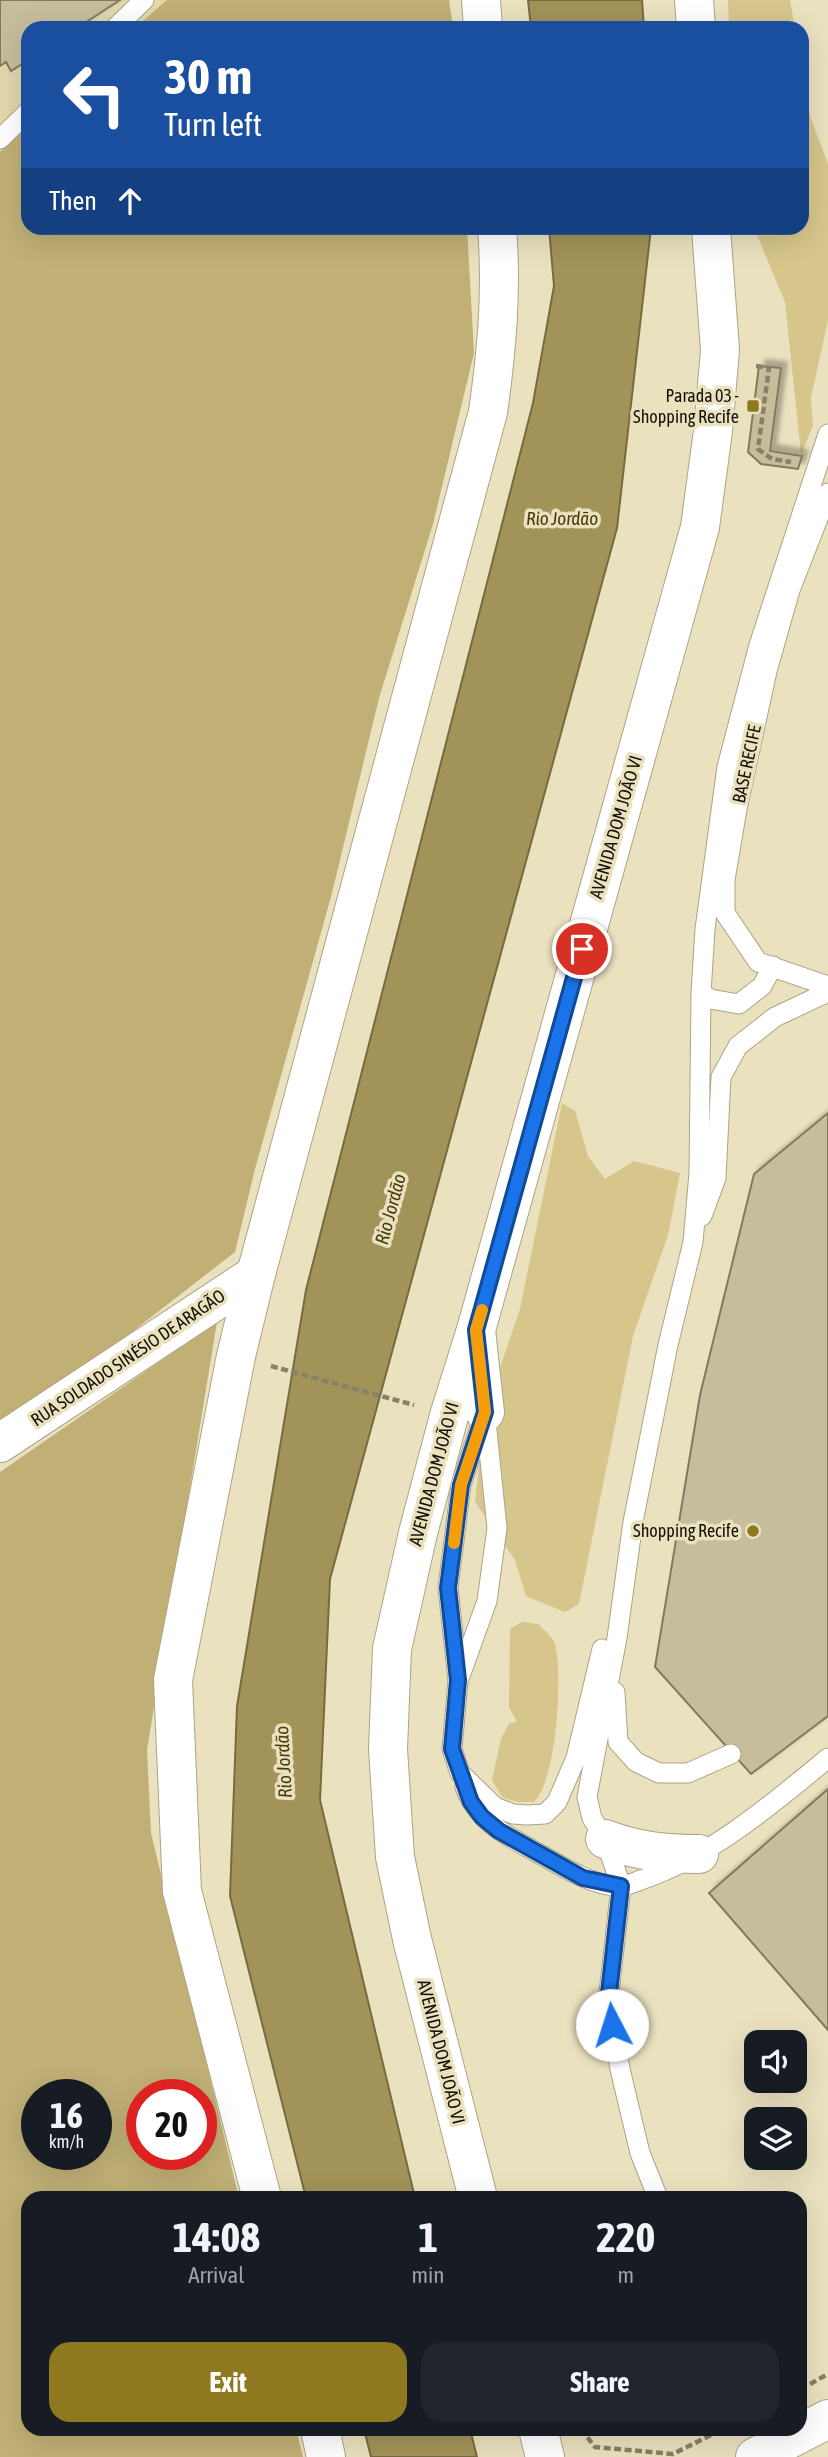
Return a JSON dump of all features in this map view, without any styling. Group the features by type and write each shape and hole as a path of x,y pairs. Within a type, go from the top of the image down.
{"main road":[{"path":"481,0 482,21"},
{"path":"694,0 696,21"},
{"path":"260,2191 182,1891 173,1680 236,1356 256,1273 488,412 497,346 500,287 497,235"},
{"name":"AVENIDA DOM JOÃO VI","path":"476,2191 412,1939 395,1857 388,1749 392,1649 442,1442 476,1330 700,527 720,359 711,235"},
{"name":"RUA SOLDADO SINÉSIO DE ARAGÃO","path":"0,1443 256,1273"},
{"path":"476,1330 485,1412"},
{"path":"605,1839 629,1849 663,1854 699,1854"},
{"path":"807,2430 828,2419"},
{"path":"322,2436 326,2457"},
{"path":"540,2436 545,2457"},
{"path":"755,2457 795,2436"}],"lane":[{"path":"122,21 144,0"},
{"path":"0,139 21,118"},
{"path":"693,1242 699,1173 701,993 706,917 727,767 758,645 828,434"},
{"name":"BASE RECIFE","path":"828,493 790,590 767,671 737,809 725,880 725,913 758,962 828,986"},
{"path":"701,993 710,999 739,1004 762,986 773,966"},
{"path":"460,1773 495,1807 513,1814 545,1814 557,1802 576,1758 633,1522 668,1345 693,1242 716,1178 722,1077 738,1045 775,1017 828,992"},
{"path":"458,1680 487,1601 497,1528 485,1412"},
{"path":"485,1412 461,1485 448,1588 458,1680 452,1749 471,1802 482,1817 499,1831 583,1878 621,1886 654,1875 699,1854 773,1803 828,1758"},
{"path":"633,1522 617,1638 587,1797 592,1818 605,1839 621,1886 608,2002 620,2069 640,2153 655,2191"},
{"path":"617,1638 614,1710 618,1742 636,1762 659,1773 688,1773 731,1754"}],"path":[{"path":"720,359 769,368 758,449 772,459 799,463"},
{"path":"279,1368 412,1404"},
{"path":"586,2436 595,2447 673,2454 709,2436"}],"shaded area":[{"path":"0,0 177,0 154,21 21,21 21,148 0,168"},
{"path":"167,0 449,0 452,21 143,21"},
{"path":"728,0 790,0 794,21 729,21"},
{"path":"809,110 828,164 828,320 811,398 813,426 801,454 785,302 757,235 809,235"},
{"path":"21,131 21,235 467,235 474,353 433,524 379,698 332,893 255,1169 235,1252 43,1401 0,1427 0,152"},
{"path":"562,1103 575,1111 588,1156 605,1179 634,1161 680,1173 668,1235 633,1336 579,1604 565,1612 526,1596 515,1560 475,1502 485,1412 520,1309"},
{"path":"217,1322 147,1750 151,1833 210,2079 126,2079 126,2170 217,2170 217,2107 237,2191 21,2191 21,2436 298,2436 303,2457 0,2457 0,1472"},
{"path":"522,1622 538,1624 548,1634 555,1644 557,1659 558,1702 553,1750 542,1790 534,1802 518,1802 502,1797 492,1780 501,1739 509,1723 517,1722 509,1707 510,1629"}],"water":[{"path":"528,0 642,0 644,21 530,21"},
{"name":"Rio Jordão","path":"550,235 650,235 617,528 330,1579 320,1800 413,2191 304,2191 230,1896 237,1706 306,1290 533,403 554,286"},
{"path":"366,2436 472,2436 477,2457 371,2457"}],"building":[{"path":"0,0 120,0 88,21 21,21 21,65 11,71 6,62 0,66"},
{"path":"759,366 781,368 770,451 802,456 798,469 761,464 748,452"},
{"name":"Shopping Recife","path":"828,1113 828,1716 751,1774 655,1667 700,1395 754,1174"},
{"name":"Shopping Recife","path":"828,1113 828,1716 751,1774 655,1667 700,1395 754,1174"},
{"path":"828,1789 828,2030 709,1893"}],"slow traffic":[{"path":"454,1543 461,1485 485,1412 476,1330 482,1310"}],"place":[{"name":"Parada 03 - Shopping Recife","path":"753,406"},
{"name":"Shopping Recife","path":"753,1531"}],"route":[{"path":"582,949 476,1330 485,1412 461,1485 448,1588 458,1680 452,1749 471,1802 482,1817 499,1831 583,1878 621,1886 608,2002 612,2025"}]}
